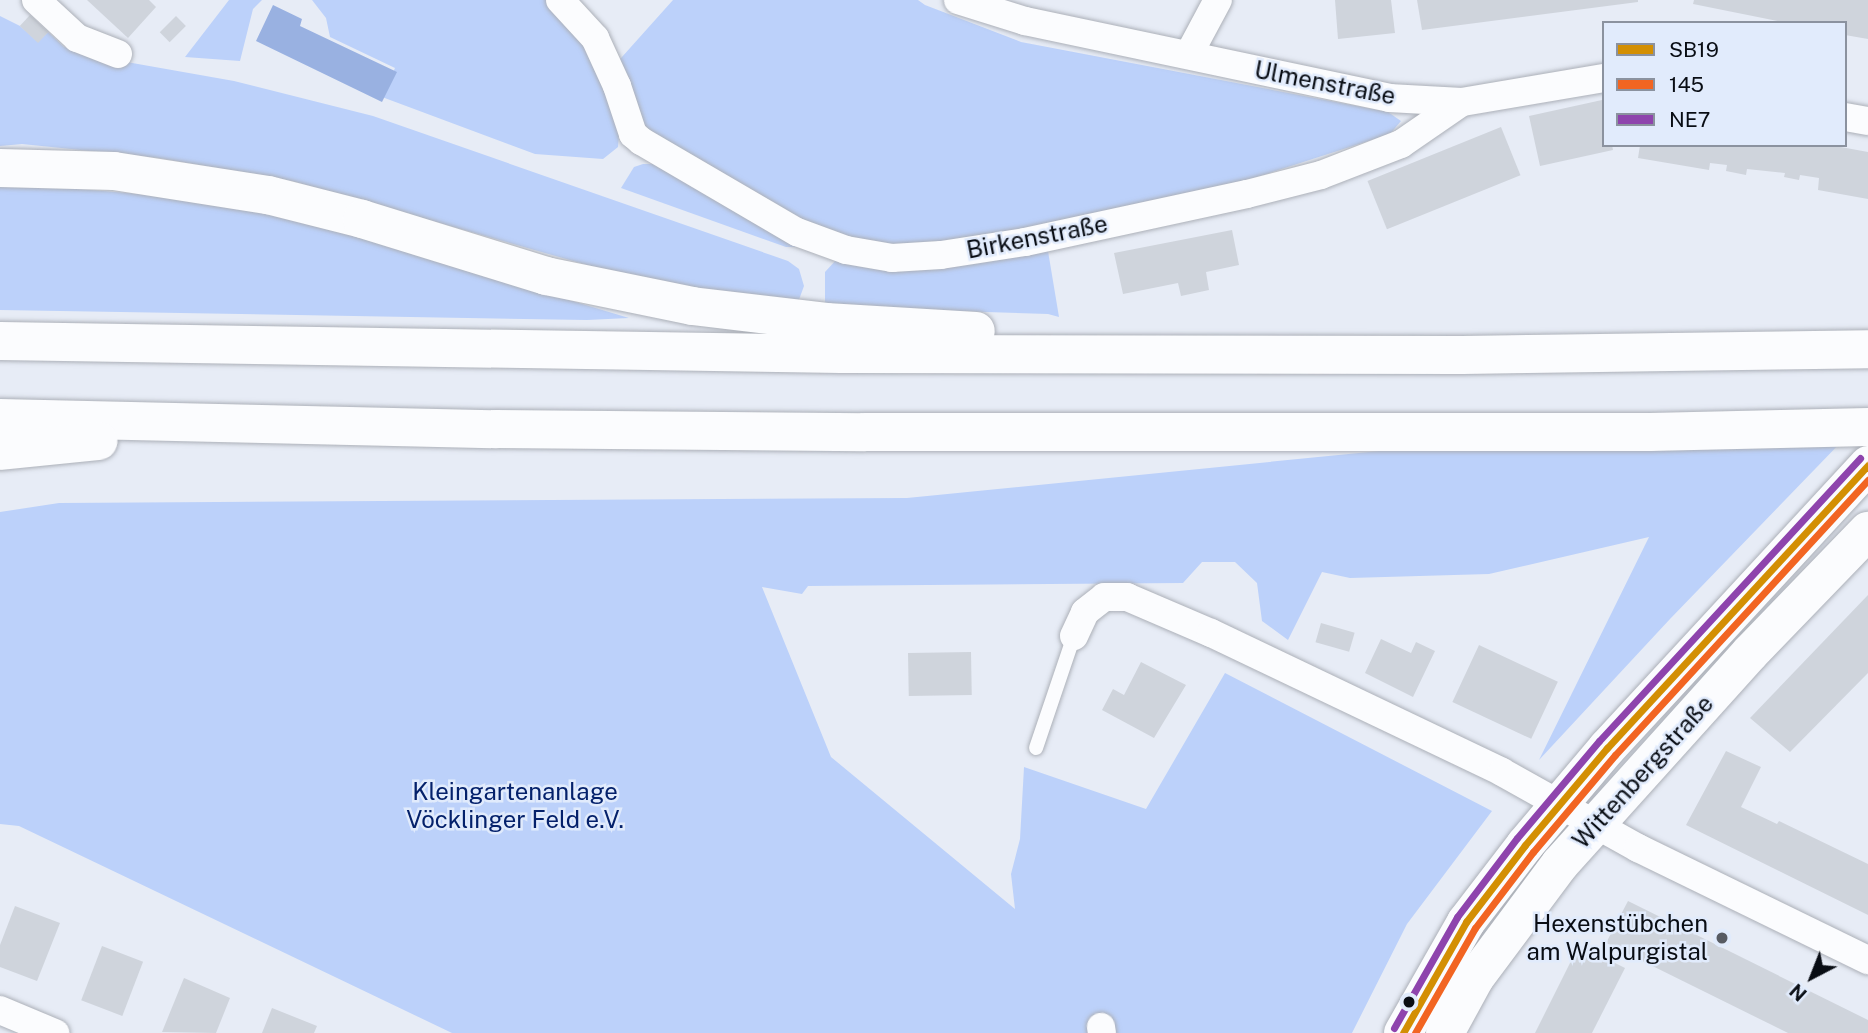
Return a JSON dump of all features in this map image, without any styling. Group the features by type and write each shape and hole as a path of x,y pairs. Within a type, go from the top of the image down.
{"main road":[{"path":"0,168 114,171 217,185 338,213 546,276 627,294 759,315 974,331 1077,355"},
{"path":"0,341 475,351 1077,355 1868,349"},
{"path":"0,418 496,429 865,432 1650,432 1868,427"},
{"path":"0,452 256,423"},
{"name":"Wittenbergstraße","path":"1403,1033 1466,922 1559,803 1866,467"},
{"name":"Wittenbergstraße","path":"1444,1033 1475,978 1548,879 1750,653 1868,531"}],"street":[{"path":"36,0 77,38 118,54"},
{"name":"Birkenstraße","path":"560,0 595,38 617,86 633,134 640,141 797,232 839,248 875,257 923,257 1025,242 1321,175 1401,144 1462,102 1602,78"},
{"name":"Ulmenstraße","path":"958,0 1026,22 1389,98 1462,102"},
{"path":"1189,54 1218,0"},
{"path":"1847,117 1868,121"},
{"path":"1074,636 1085,612 1104,597 1127,597 1211,633 1502,772 1595,825 1868,960"},
{"path":"0,1010 55,1033"}],"lane":[{"path":"1036,748 1074,636"}],"green space":[{"path":"229,0 262,0 253,9 240,61 185,57"},
{"path":"312,0 555,0 613,67 673,0 918,0 1021,42 1388,112 1401,121 1390,134 1047,245 1059,317 1048,314 825,307 825,272 837,259 620,123 618,147 603,159 535,154 382,97 395,68 330,37 326,18"},
{"path":"0,16 20,26 38,42 48,32 64,47 104,58 234,81 373,116 788,261 799,269 804,286 797,305 640,280 292,181 159,158 22,144 0,146"},
{"path":"659,164 798,247 786,247 621,188 634,167"},
{"path":"0,185 200,199 321,226 629,318 587,320 0,310"},
{"name":"Kleingartenanlage Vöcklinger Feld e.V.","path":"1845,438 1670,619 1539,760 1649,537 1489,574 1350,578 1322,572 1288,640 1262,621 1257,583 1235,562 1202,562 1183,583 808,586 802,594 762,587 831,757 1015,909 1011,874 1020,839 1024,767 1146,809 1225,673 1492,811 1407,924 1352,1033 452,1033 19,826 0,824 0,512 59,503 907,498 1389,450"}],"shaded area":[{"path":"273,5 302,19 300,26 397,72 382,102 256,41"}],"building":[{"path":"87,0 149,0 156,7 128,38"},
{"path":"1335,0 1391,0 1395,33 1338,39"},
{"path":"1417,0 1638,0 1638,2 1422,30"},
{"path":"1694,0 1868,0 1868,39 1847,35 1847,21 1777,21 1693,4"},
{"path":"30,15 48,32 38,43 20,26"},
{"path":"176,16 186,26 170,42 160,32"},
{"path":"1602,100 1602,147 1612,147 1613,150 1540,166 1529,116"},
{"path":"1501,127 1520,175 1387,229 1367,181"},
{"path":"1640,147 1841,147 1868,152 1868,199 1818,190 1819,178 1800,175 1799,180 1784,177 1785,173 1747,169 1746,175 1726,171 1727,165 1710,163 1709,170 1638,158"},
{"path":"1232,230 1239,265 1206,272 1209,290 1181,296 1178,283 1123,294 1114,253"},
{"path":"1868,595 1868,673 1790,752 1750,718"},
{"path":"1321,623 1355,633 1349,652 1315,642"},
{"path":"1381,639 1411,653 1416,642 1435,651 1413,697 1365,673"},
{"path":"1479,645 1558,682 1531,739 1452,702"},
{"path":"971,652 972,695 909,696 908,653"},
{"path":"1141,662 1186,685 1154,738 1102,710 1113,689 1124,695"},
{"path":"1726,751 1761,767 1741,807 1777,824 1779,821 1868,864 1868,915 1686,825"},
{"path":"1628,901 1868,1020 1868,1033 1788,1033 1606,943"},
{"path":"15,906 60,923 37,981 0,967 0,945"},
{"path":"1579,945 1625,968 1592,1033 1535,1033"},
{"path":"102,946 143,962 122,1016 81,1000"},
{"path":"184,978 230,998 216,1033 162,1032"},
{"path":"272,1008 317,1026 314,1033 262,1033"}],"transit line":[{"name":"NE7","path":"1394,1028 1457,917 1517,838 1599,741 1860,458"},
{"name":"SB19","path":"1403,1033 1466,922 1525,845 1607,748 1868,465"},
{"name":"145","path":"1415,1033 1475,928 1533,852 1615,755 1868,480"}],"place":[{"name":"Hexenstübchen am Walpurgistal","path":"1722,938"}]}
